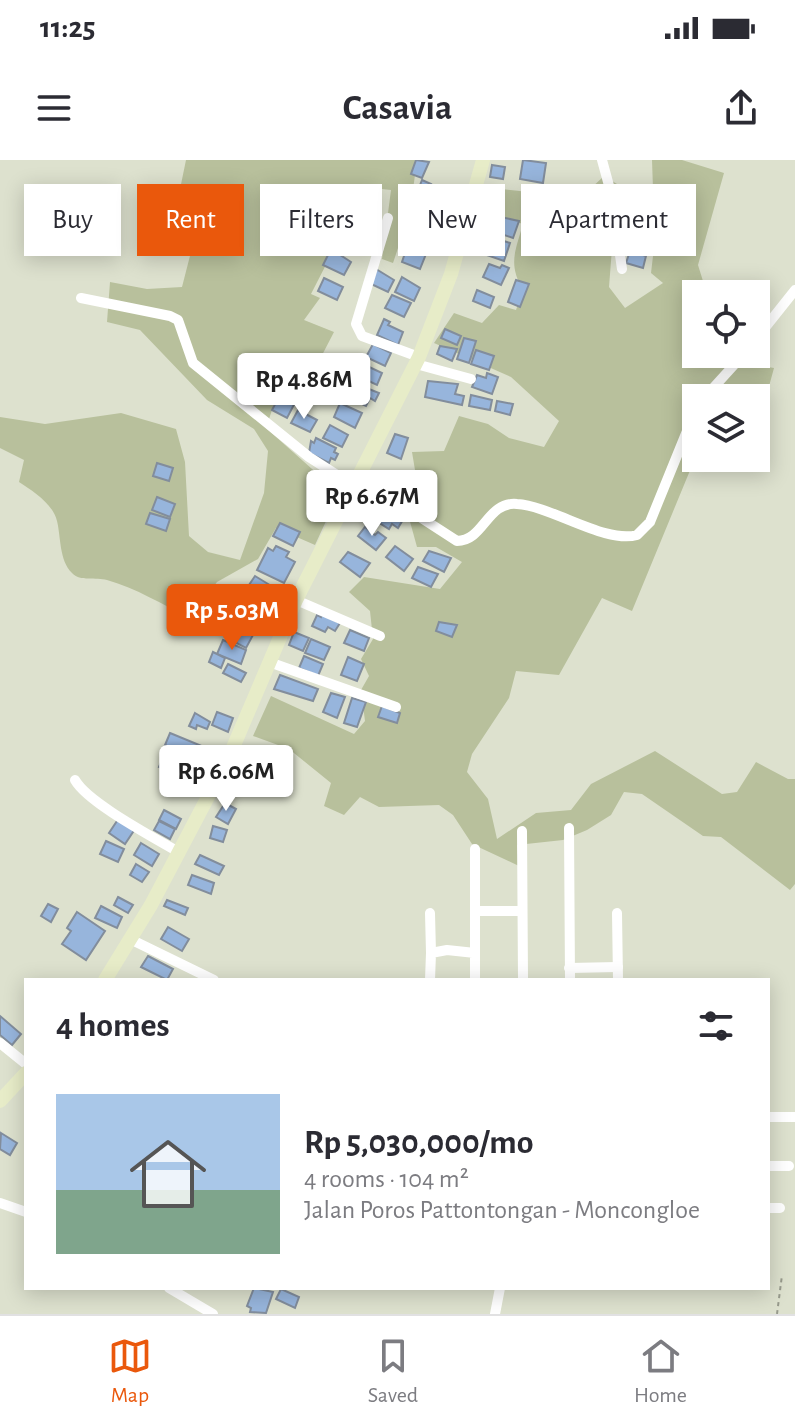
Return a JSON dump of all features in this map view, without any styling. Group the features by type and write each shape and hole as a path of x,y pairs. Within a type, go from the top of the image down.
{"street":[{"path":"106,978 132,940 229,757 296,600 418,360 451,274 483,160"},
{"path":"602,160 611,193 622,269"},
{"path":"388,218 356,324 362,336 471,379"},
{"path":"770,321 795,290"},
{"path":"81,298 178,320 193,363 309,457 354,486 386,495 461,542 472,536 496,508 508,504 540,508 629,537 637,535 650,522 682,443"},
{"path":"717,384 731,368"},
{"path":"296,600 380,636"},
{"path":"269,662 396,707"},
{"path":"75,780 80,789 100,803 180,853"},
{"path":"569,828 570,974 618,967"},
{"path":"522,831 523,978"},
{"path":"475,849 475,978"},
{"path":"475,911 522,911"},
{"path":"430,913 430,978"},
{"path":"617,913 618,978"},
{"path":"132,940 210,978"},
{"path":"431,953 447,950 475,953"},
{"path":"0,1043 24,1062"},
{"path":"0,1101 24,1075"},
{"path":"770,1117 795,1117"},
{"path":"770,1166 789,1166"},
{"path":"0,1203 24,1211"},
{"path":"770,1208 780,1208"},
{"path":"172,1290 213,1314"},
{"path":"495,1314 500,1290"}],"path":[{"path":"777,1314 782,1275"}],"green space":[{"path":"186,160 417,160 414,184 398,184 398,248 393,263 382,259 391,190 382,189 382,184 260,184 260,256 330,256 311,294 320,298 304,320 334,332 319,361 308,362 303,376 284,374 266,428 339,493 315,545 276,528 258,559 217,582 190,618 118,583 75,576 63,555 55,515 42,498 19,482 24,460 0,448 0,417 45,424 121,413 176,429 185,462 189,536 208,552 240,560 264,493 268,451 254,429 207,400 140,330 107,322 110,282 147,289 182,287 190,256 244,256 244,184 181,184"},
{"path":"652,160 682,160 724,173 698,265 703,280 682,280 682,368 774,368 770,384 682,384 682,472 689,472 632,611 602,598 559,675 516,671 509,698 472,754 467,772 488,799 497,839 536,813 571,810 591,784 655,751 722,794 737,792 756,762 788,779 795,779 795,884 790,890 721,837 703,836 642,794 624,792 611,815 587,830 563,840 517,845 519,866 472,844 453,815 439,805 379,807 360,797 344,815 324,806 331,783 289,749 253,736 271,696 354,734 365,721 361,690 369,676 361,659 373,639 370,611 349,592 364,577 440,589 462,562 436,547 417,547 409,518 420,500 412,452 444,451 459,416 488,424 509,438 544,447 559,421 511,377 434,343 454,313 482,323 499,305 516,310 523,290 514,265 521,231 521,256 611,256 609,287 625,308 663,283 651,273 653,256 696,256 696,184 653,184"},
{"path":"604,176 617,184 595,184"},
{"path":"505,189 521,191 521,223 505,218"}],"building":[{"path":"416,160 429,162 422,178 411,174"},
{"path":"523,160 546,163 543,183 520,179"},
{"path":"492,165 505,167 503,179 490,177"},
{"path":"505,218 519,221 513,238 505,235"},
{"path":"505,241 510,243 504,261 490,256 505,256"},
{"path":"328,256 342,256 351,262 344,275 323,265"},
{"path":"404,256 425,256 420,269 402,262"},
{"path":"628,256 646,256 643,268 626,263"},
{"path":"489,264 509,268 501,285 483,277"},
{"path":"376,269 394,280 388,292 369,283"},
{"path":"402,277 420,288 414,301 395,292"},
{"path":"324,278 343,287 337,300 318,291"},
{"path":"516,280 529,284 520,307 508,302"},
{"path":"477,290 494,297 490,308 473,301"},
{"path":"392,295 411,303 404,317 385,308"},
{"path":"384,319 390,322 388,325 403,332 398,345 377,335"},
{"path":"445,329 461,336 457,345 441,338"},
{"path":"464,338 476,341 469,363 457,359"},
{"path":"373,344 391,353 385,366 366,357"},
{"path":"440,346 457,349 452,361 437,354"},
{"path":"476,350 494,356 489,370 471,364"},
{"path":"311,359 332,367 326,382 305,374"},
{"path":"363,359 369,362 367,366 382,373 377,385 356,375"},
{"path":"487,373 498,377 492,394 472,387 477,375 486,378"},
{"path":"428,381 458,384 455,394 464,396 462,405 425,397"},
{"path":"354,383 379,393 375,401 370,398 366,406 347,397"},
{"path":"283,389 298,397 287,418 272,410"},
{"path":"471,395 492,400 490,410 469,406"},
{"path":"497,401 513,404 510,415 495,411"},
{"path":"340,403 362,413 355,428 334,417"},
{"path":"298,410 317,420 310,432 291,423"},
{"path":"330,425 348,435 342,447 323,438"},
{"path":"395,434 408,438 401,459 387,453"},
{"path":"316,438 336,448 334,452 338,454 335,460 331,458 329,463 309,453 311,441 314,443"},
{"path":"157,463 173,468 169,481 153,476"},
{"path":"157,497 175,504 170,517 152,510"},
{"path":"381,507 404,518 398,528 392,524 389,529 373,519"},
{"path":"150,513 170,519 166,531 146,524"},
{"path":"280,523 300,532 293,546 273,536"},
{"path":"365,527 375,535 378,532 386,538 376,550 358,536"},
{"path":"276,546 289,552 286,557 295,562 284,583 257,570 268,548 273,551"},
{"path":"395,546 413,559 404,571 386,557"},
{"path":"429,551 451,558 444,572 423,561"},
{"path":"348,552 370,563 360,577 340,562"},
{"path":"418,567 438,574 431,587 412,578"},
{"path":"255,576 273,587 265,600 247,588"},
{"path":"245,602 275,619 269,628 239,611"},
{"path":"225,609 236,615 230,625 219,618"},
{"path":"322,614 340,623 335,631 328,627 325,632 312,626 317,615 321,617"},
{"path":"439,622 457,625 452,637 436,631"},
{"path":"232,623 253,635 246,648 225,637"},
{"path":"350,630 369,638 364,651 344,643"},
{"path":"294,632 309,638 303,651 289,645"},
{"path":"311,639 330,647 324,660 305,653"},
{"path":"223,640 246,650 241,664 217,654"},
{"path":"213,652 225,658 221,668 209,662"},
{"path":"304,656 323,664 318,676 299,668"},
{"path":"348,657 364,664 357,681 341,675"},
{"path":"228,664 246,673 241,682 223,673"},
{"path":"280,675 318,689 313,701 274,689"},
{"path":"331,693 345,697 337,718 323,712"},
{"path":"352,698 366,702 357,727 344,723"},
{"path":"382,706 400,713 397,723 378,717"},
{"path":"217,712 233,718 228,732 212,725"},
{"path":"195,713 210,722 207,729 189,726"},
{"path":"170,733 209,749 204,762 165,745"},
{"path":"167,748 188,756 179,775 159,767"},
{"path":"225,803 236,809 228,824 216,817"},
{"path":"164,810 181,819 176,829 159,820"},
{"path":"119,818 135,829 125,844 109,833"},
{"path":"159,821 175,829 170,839 154,830"},
{"path":"213,826 227,830 223,842 210,838"},
{"path":"106,841 124,849 118,862 100,854"},
{"path":"141,843 159,854 152,866 134,855"},
{"path":"200,855 224,866 219,875 195,864"},
{"path":"136,864 149,872 142,882 130,875"},
{"path":"192,875 214,883 211,894 188,885"},
{"path":"118,897 133,905 128,913 114,905"},
{"path":"167,900 188,908 185,915 164,906"},
{"path":"48,904 58,909 51,922 41,916"},
{"path":"101,906 122,917 117,928 95,918"},
{"path":"77,912 105,931 86,960 62,944 71,931 67,928"},
{"path":"168,927 189,939 182,951 161,939"},
{"path":"148,956 173,969 168,978 163,978 141,967"},
{"path":"0,1016 21,1034 12,1045 0,1035"},
{"path":"1,1133 17,1143 10,1155 0,1149"},
{"path":"253,1290 273,1292 266,1313 250,1312 251,1308 247,1306"},
{"path":"280,1290 299,1297 295,1308 276,1299"}]}
